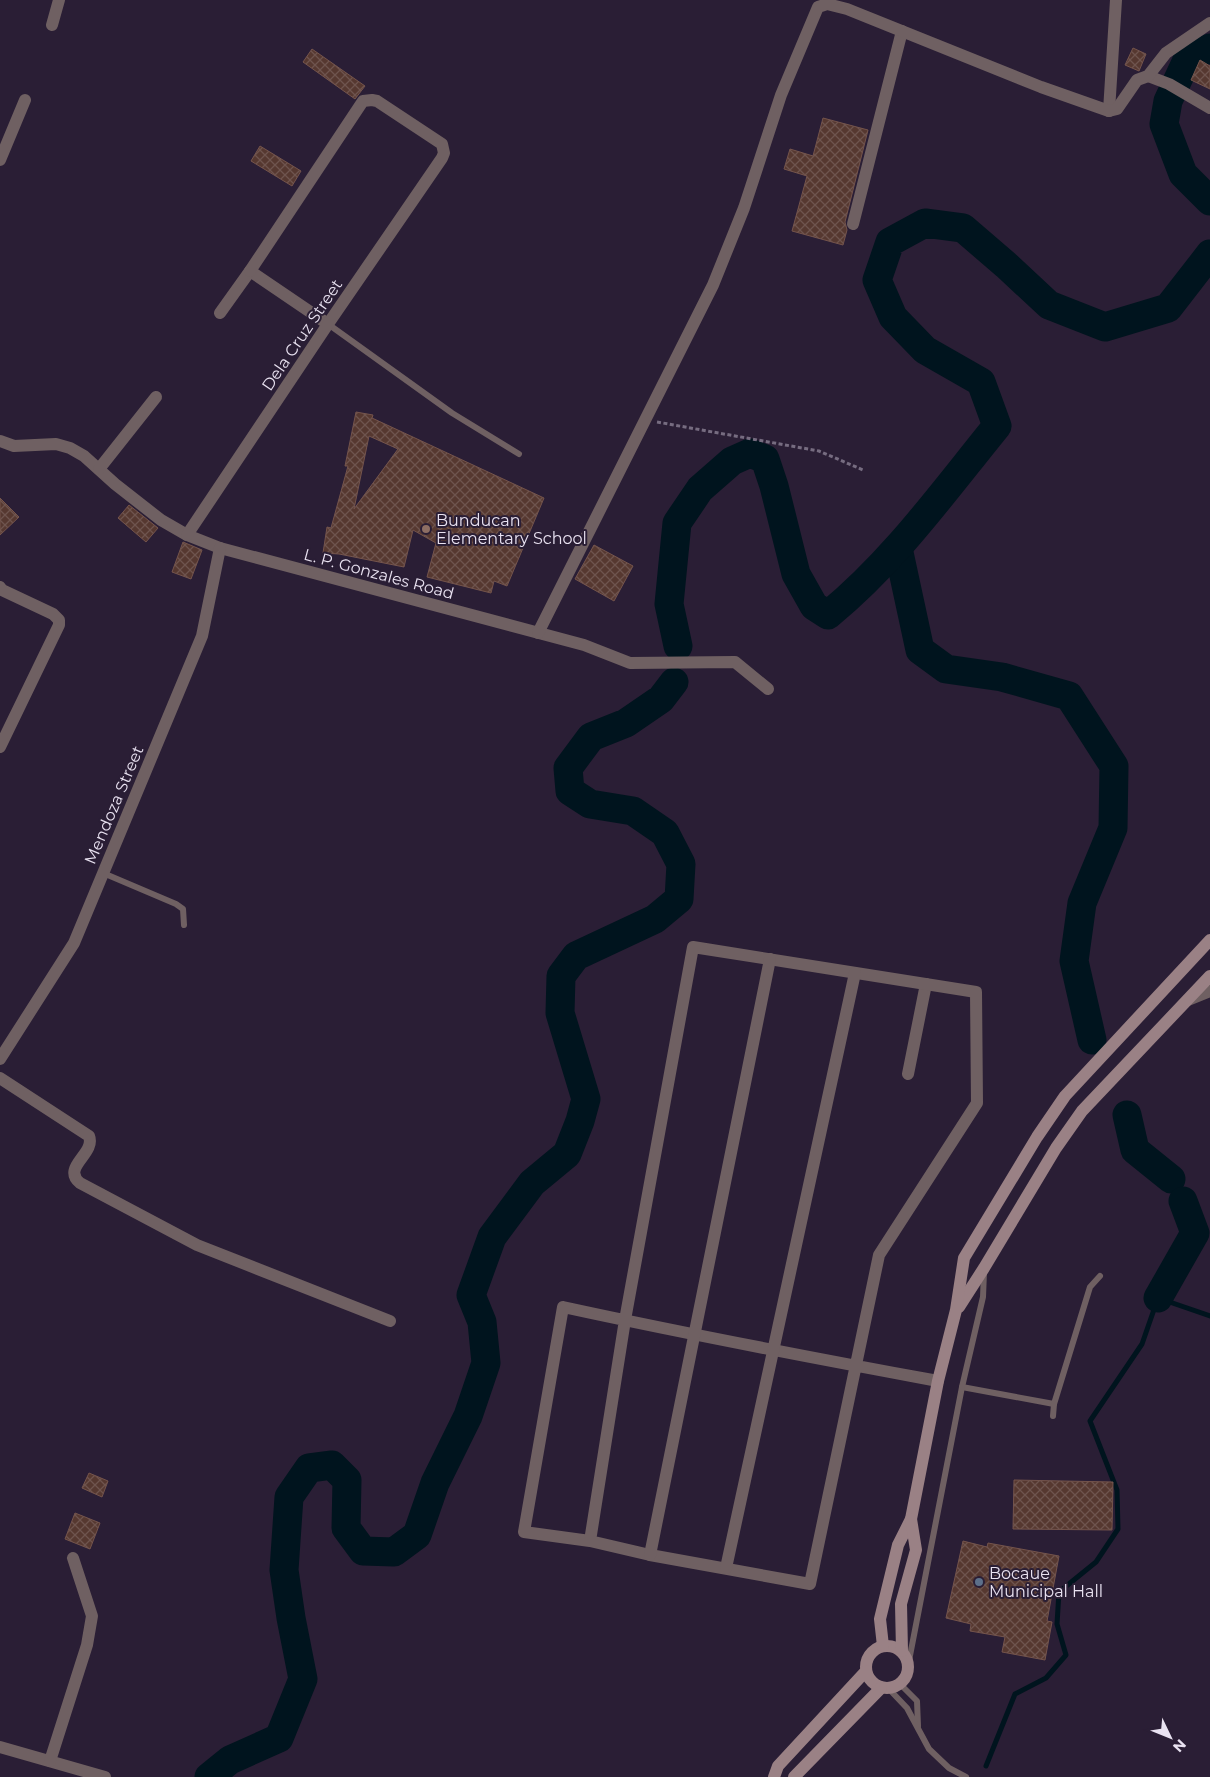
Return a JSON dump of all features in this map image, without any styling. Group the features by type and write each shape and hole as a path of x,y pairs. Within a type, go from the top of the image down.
{"main road":[{"path":"883,1646 880,1619 898,1545 911,1519 938,1381 956,1310 964,1258 1037,1137 1065,1096 1210,940"},
{"path":"956,1310 984,1268 1056,1148 1082,1111 1210,976"},
{"path":"1128,1029 1145,1045"},
{"path":"1065,1096 1082,1111"},
{"path":"902,1652 901,1604 916,1550 911,1519"},
{"path":"794,1777 890,1687 905,1679 908,1666 905,1656 897,1647 883,1646 877,1648 868,1658 866,1671 871,1682 890,1687"},
{"path":"774,1777 778,1766 866,1671"}],"street":[{"path":"52,25 59,0"},
{"path":"1109,111 1116,0"},
{"path":"538,633 713,285 744,208 781,95 818,7 827,4 847,9 1041,87 1109,111 1117,109 1137,80 1148,76 1166,53 1210,23"},
{"path":"854,224 902,31"},
{"path":"1148,76 1169,84 1210,108"},
{"path":"0,160 25,100"},
{"name":"Dela Cruz Street","path":"187,535 444,153 442,144 376,101 363,101 250,270"},
{"path":"220,313 250,270 328,324"},
{"path":"99,469 156,397"},
{"name":"L. P. Gonzales Road","path":"0,440 14,446 56,444 70,448 84,456 161,520 187,535 220,548 538,633 584,646 630,663 735,662 768,689"},
{"name":"Mendoza Street","path":"0,1059 74,943 202,636 220,548"},
{"path":"0,587 2,590 53,614 59,620 59,625 0,747"},
{"path":"590,1541 625,1320 693,946 976,992 977,1103 879,1255 856,1365 810,1584 650,1555 590,1541 524,1532 562,1307 625,1320 694,1333 773,1349 856,1365 938,1381"},
{"path":"650,1555 770,959"},
{"path":"726,1568 855,973"},
{"path":"908,1074 926,984"},
{"path":"1188,1000 1210,991"},
{"path":"0,1078 89,1136 89,1149 74,1171 74,1176 80,1183 197,1245 390,1321"},
{"path":"50,1761 86,1645 92,1616 74,1558"},
{"path":"0,1747 105,1777"}],"lane":[{"path":"328,324 452,413 519,454"},
{"path":"103,873 176,904 183,909 184,925"},
{"path":"908,1666 962,1387 982,1297 984,1268"},
{"path":"1053,1416 1054,1404 1090,1287 1100,1276"},
{"path":"962,1387 1054,1404"},
{"path":"890,1687 907,1708 930,1749 949,1768 966,1777"},
{"path":"890,1687 917,1701 918,1727"}],"path":[{"path":"644,420 818,451 864,470"}],"building":[{"path":"1133,48 1146,54 1139,71 1125,65"},
{"path":"312,49 365,86 355,99 303,62"},
{"path":"1200,60 1210,66 1210,89 1191,80"},
{"path":"823,118 868,130 845,222 847,230 843,245 792,231 807,176 784,169 790,149 813,156"},
{"path":"260,146 301,171 292,186 251,161"},
{"name":"Bunducan Elementary School","path":"356,412 373,415 372,418 544,498 507,586 494,581 491,593 427,577 436,543 413,530 404,567 339,554 323,553 327,527 331,528 348,466 345,466","holes":["369,436 398,449 354,509"]},
{"path":"0,498 19,517 0,535"},
{"path":"129,505 158,528 146,542 118,518"},
{"path":"183,542 202,550 191,579 172,572"},
{"path":"594,545 633,566 614,601 575,579"},
{"path":"89,1473 108,1481 102,1497 82,1488"},
{"path":"1014,1480 1113,1482 1112,1530 1013,1529"},
{"path":"75,1513 100,1523 90,1549 65,1539"},
{"path":"963,1541 987,1547 988,1543 1059,1556 1047,1621 1052,1622 1045,1660 1002,1652 1005,1637 970,1631 971,1624 946,1618"}],"waterway":[{"path":"1210,48 1188,58 1168,101 1164,124 1183,174 1210,201"},
{"path":"678,646 669,604 677,523 700,489 732,461 750,453 765,459 774,486 796,574 814,606 828,615 897,549 997,426 981,382 925,350 893,317 877,280 890,242 925,223 963,228 1049,305 1105,327 1168,308 1210,254"},
{"path":"898,548 920,650 946,669 1002,677 1069,696 1114,766 1113,828 1082,903 1074,961 1092,1040"},
{"path":"209,1777 230,1760 279,1738 303,1679 284,1570 289,1497 309,1468 332,1465 347,1480 346,1528 363,1551 394,1552 417,1535 435,1483 468,1416 486,1363 482,1322 471,1295 492,1237 532,1183 567,1154 580,1121 586,1099 560,1013 561,976 576,956 655,919 679,899 681,864 665,833 633,811 590,804 570,791 568,768 591,737 626,723 661,699 674,682"},
{"path":"1127,1115 1135,1150 1171,1179"},
{"path":"1158,1298 1195,1233 1183,1201"},
{"path":"986,1766 1015,1694 1046,1678 1066,1655 1057,1624 1059,1592 1096,1562 1118,1529 1117,1490 1090,1421 1142,1344 1158,1298 1210,1316"}],"place":[{"name":"Bunducan Elementary School","path":"426,529"},
{"name":"Bocaue Municipal Hall","path":"979,1582"}]}
